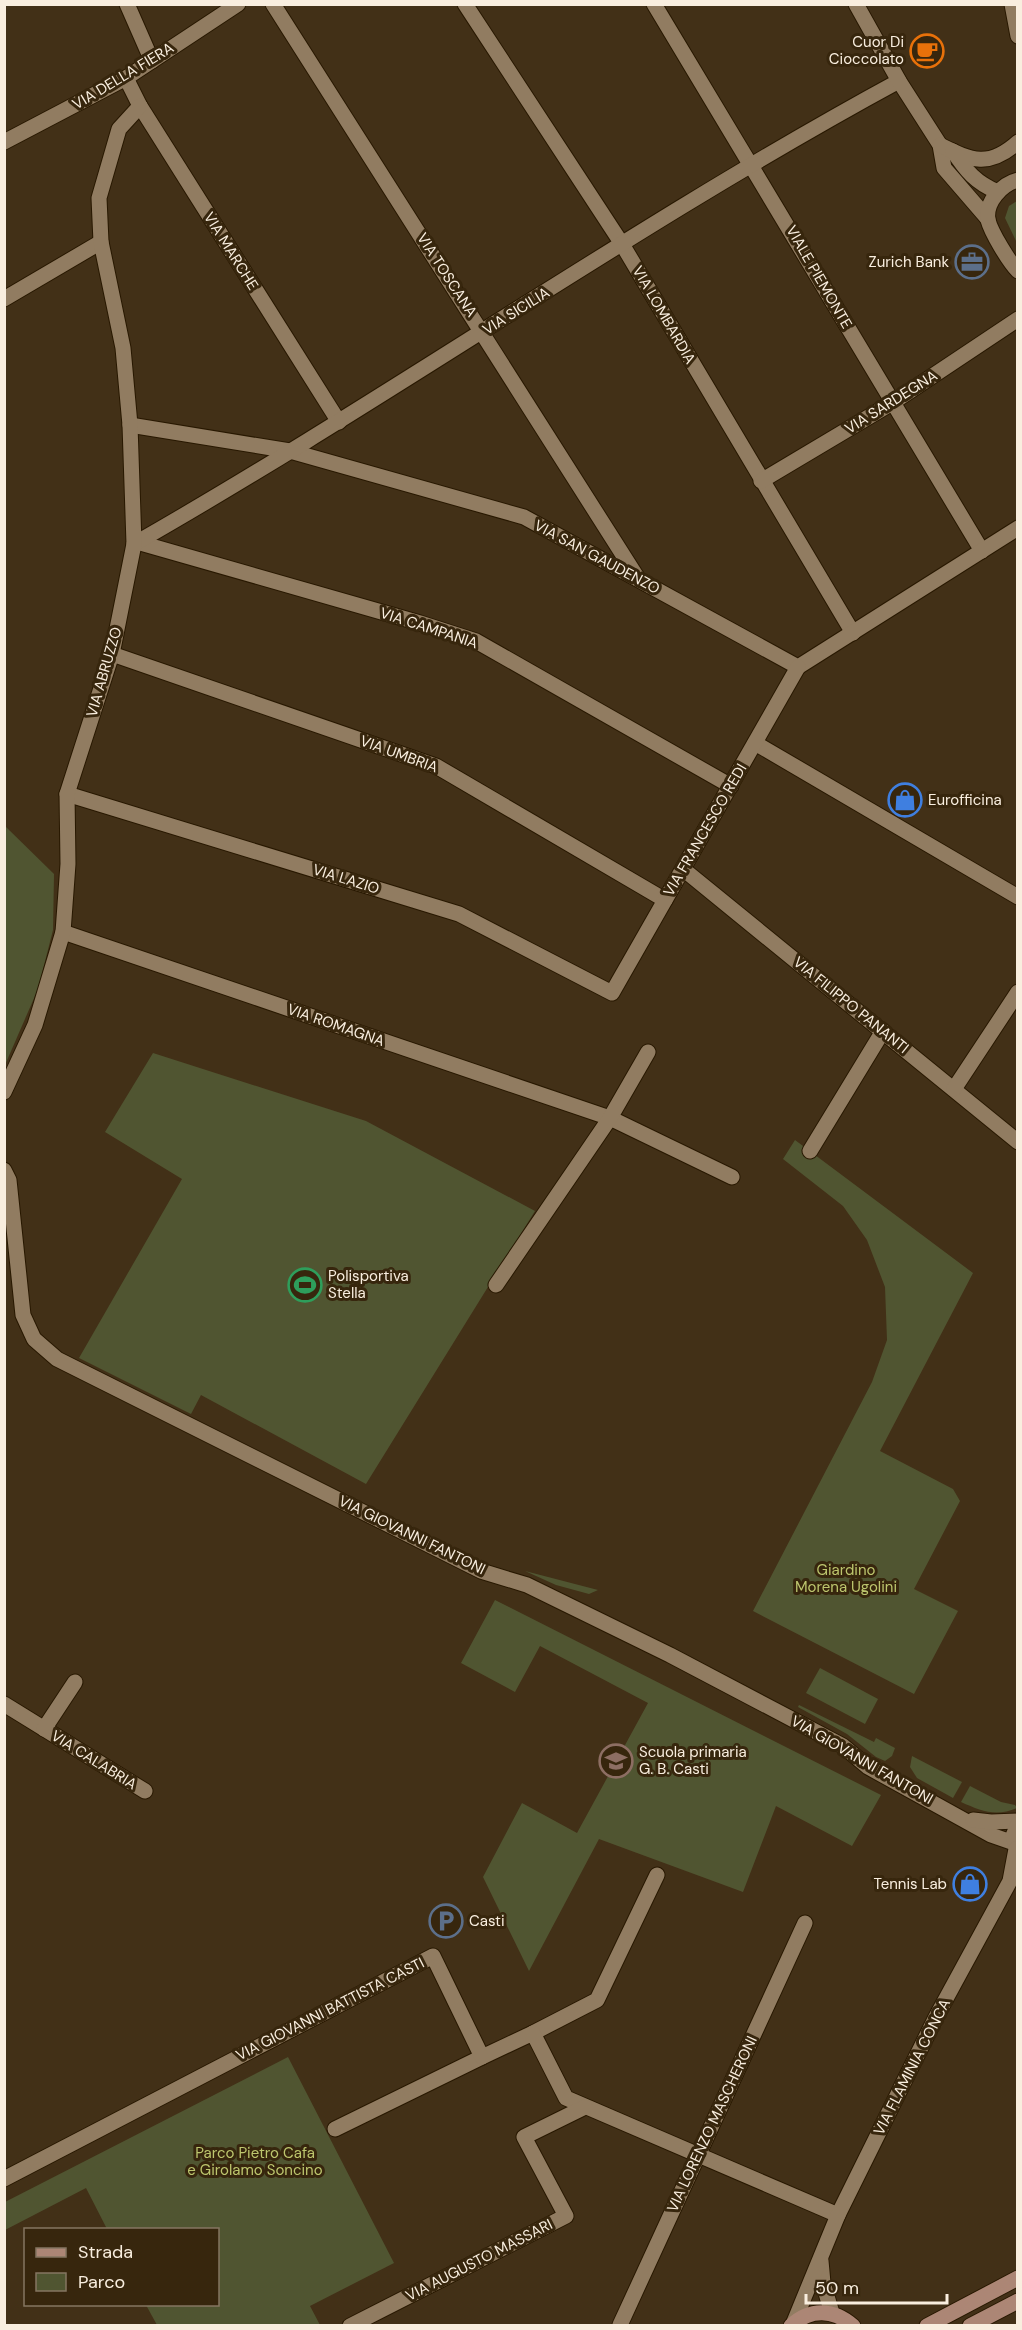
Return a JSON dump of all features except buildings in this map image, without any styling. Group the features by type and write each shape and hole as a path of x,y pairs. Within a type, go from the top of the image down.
{"main road":[{"path":"927,2325 1016,2281"},
{"path":"970,2325 1017,2301"},
{"path":"792,2324 814,2313 832,2313 853,2325"}],"street":[{"path":"127,4 152,61"},
{"name":"VIA DELLA FIERA","path":"4,142 126,78 238,4"},
{"name":"VIA TOSCANA","path":"273,4 483,331 637,578"},
{"name":"VIA LOMBARDIA","path":"465,4 622,244 853,633"},
{"name":"VIALE PIEMONTE","path":"654,4 982,551"},
{"path":"856,4 899,81 947,148 981,185 998,192"},
{"path":"1012,4 1017,36"},
{"name":"VIA MARCHE","path":"126,78 140,106 339,422"},
{"name":"VIA SICILIA","path":"136,543 339,422 751,163 899,81"},
{"name":"VIA ABRUZZO","path":"4,1092 35,1025 63,932 68,864 67,794 112,654 136,543 130,425 123,348 101,242 99,198 110,154 120,129 140,106"},
{"path":"947,148 976,161 1000,155 1017,142"},
{"path":"947,148 944,168 988,219 1016,270"},
{"path":"988,219 989,208 998,192 1016,180"},
{"path":"4,299 101,242"},
{"name":"VIA SARDEGNA","path":"761,481 892,403 1017,320"},
{"name":"VIA SAN GAUDENZO","path":"130,425 290,451 524,518 798,667"},
{"path":"798,667 1017,528"},
{"name":"VIA CAMPANIA","path":"136,543 420,622 476,641 730,786"},
{"name":"VIA UMBRIA","path":"112,654 436,766 665,900"},
{"name":"VIA FRANCESCO REDI","path":"612,993 798,667"},
{"path":"755,742 1017,897"},
{"name":"VIA LAZIO","path":"67,794 459,914 612,993"},
{"name":"VIA FILIPPO PANANTI","path":"683,869 1017,1142"},
{"name":"VIA ROMAGNA","path":"63,932 610,1118 732,1177"},
{"path":"954,1089 1017,992"},
{"path":"810,1151 884,1031"},
{"path":"496,1285 610,1118 648,1053"},
{"name":"VIA GIOVANNI FANTONI","path":"4,1170 9,1180 23,1315 34,1339 57,1359 481,1571 527,1585 670,1655 843,1746 868,1767 1016,1847"},
{"name":"VIA GIOVANNI FANTONI","path":"4,1198 13,1217"},
{"name":"VIA CALABRIA","path":"44,1729 75,1682"},
{"name":"VIA CALABRIA","path":"4,1704 145,1791"},
{"name":"VIA GIOVANNI FANTONI","path":"966,1818 1017,1823"},
{"name":"VIA FLAMINIA CONCA","path":"792,2324 838,2215 942,2007 1014,1878 1017,1823"},
{"path":"335,2129 597,2000 657,1875"},
{"name":"VIA LORENZO MASCHERONI","path":"620,2325 805,1923"},
{"name":"VIA GIOVANNI BATTISTA CASTI","path":"4,2179 433,1956 482,2057"},
{"path":"532,2033 566,2098 838,2215"},
{"name":"VIA AUGUSTO MASSARI","path":"350,2325 566,2216 524,2137 585,2107"},
{"name":"VIA FLAMINIA CONCA","path":"821,2257 823,2283 832,2313"}],"green space":[{"path":"1017,201 1017,243 1005,218 1009,206"},
{"path":"5,826 54,874 53,930 38,989 5,1065"},
{"name":"Polisportiva Stella","path":"153,1053 366,1121 535,1211 366,1484 201,1395 191,1414 79,1358 182,1179 105,1132"},
{"name":"Giardino Morena Ugolini","path":"795,1140 973,1273 880,1451 953,1489 960,1501 914,1589 958,1611 914,1694 753,1611 872,1382 887,1340 885,1287 867,1240 843,1206 783,1159"},
{"path":"525,1571 598,1590 589,1594 556,1585"},
{"path":"495,1600 881,1795 852,1846 776,1806 743,1892 599,1839 529,1971 483,1877 522,1803 577,1833 648,1703 540,1646 515,1692 461,1663"},
{"path":"820,1668 878,1699 865,1724 806,1693"},
{"path":"799,1705 874,1742 876,1738 895,1748 892,1756 885,1761 876,1757 847,1734 798,1707"},
{"path":"912,1756 962,1782 953,1798 917,1778 910,1767"},
{"path":"970,1786 1001,1802 1015,1805 1017,1808 1002,1812 989,1812 961,1802"},
{"name":"Parco Pietro Cafa e Girolamo Soncino","path":"288,2057 394,2263 310,2306 320,2325 157,2325 147,2306 219,2306 219,2228 106,2228 86,2188 5,2230 5,2202"}],"place":[{"name":"Cuor Di Cioccolato","path":"927,51"},
{"name":"Zurich Bank","path":"972,262"},
{"name":"Eurofficina","path":"905,800"},
{"name":"Polisportiva Stella","path":"305,1285"},
{"name":"Scuola primaria G. B. Casti","path":"616,1761"},
{"name":"Tennis Lab","path":"970,1884"},
{"name":"Casti","path":"446,1921"}]}
